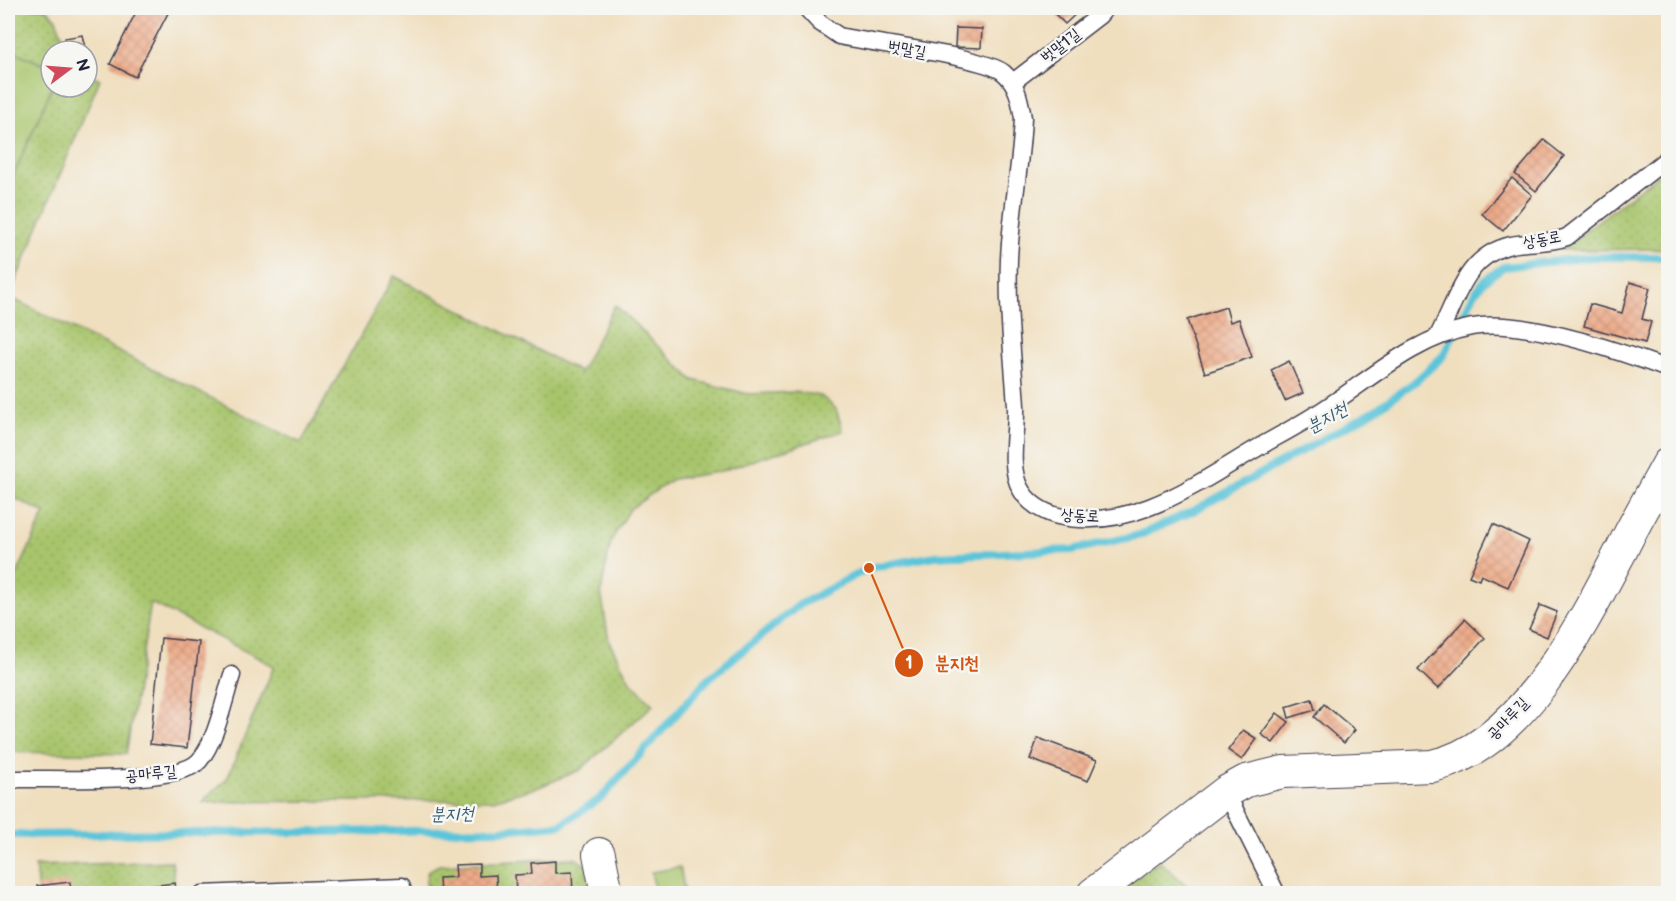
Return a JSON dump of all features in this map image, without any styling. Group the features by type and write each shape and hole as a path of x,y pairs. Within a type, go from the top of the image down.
{"street":[{"name":"공마루길","path":"1093,894 1226,792 1246,781 1283,772 1432,766 1452,762 1489,740 1518,712 1585,620 1668,464"},
{"path":"599,854 607,894"}],"lane":[{"name":"벗말길","path":"806,8 819,23 839,36 992,65 1013,82"},
{"name":"벗말1길","path":"1013,82 1100,16 1106,8"},
{"name":"상동로","path":"1013,82 1020,97 1023,118 1009,257 1008,302 1016,409 1015,466 1018,485 1027,499 1039,507 1061,516 1088,519 1117,516 1177,495 1320,412 1414,347 1441,335 1475,327 1530,330 1561,336 1668,369"},
{"name":"상동로","path":"1441,335 1462,282 1482,258 1495,250 1512,245 1554,242 1567,237 1668,158"},
{"name":"공마루길","path":"8,782 18,779 152,776 188,769 198,762 207,750 232,675"},
{"path":"1226,792 1277,894"},
{"path":"202,894 402,886 403,894"}],"green space":[{"path":"8,8 46,8 56,19 64,39 39,39 39,63 8,49"},
{"path":"8,49 39,63 39,99 47,99 8,188"},
{"path":"47,99 92,99 9,297 301,443 394,276 580,372 615,305 693,380 748,394 797,392 821,396 836,409 843,431 718,472 673,479 630,509 611,541 601,592 609,641 630,681 653,705 580,770 539,787 493,800 202,802 227,779 274,666 151,603 126,754 8,752 8,594 45,513 8,495 8,188"},
{"path":"1668,167 1668,249 1561,250"},
{"path":"575,858 587,866 591,893 427,893 428,871 439,865"},
{"path":"172,861 176,893 38,893 35,866"},
{"path":"1159,861 1195,893 1115,894"},
{"path":"680,867 685,893 656,893 651,872"}],"building":[{"path":"138,8 162,8 169,11 135,77 110,64"},
{"path":"1049,8 1082,8 1065,24"},
{"path":"956,28 982,29 981,48 955,47"},
{"path":"82,35 83,39 65,39"},
{"path":"1544,140 1564,156 1536,191 1515,174"},
{"path":"1512,178 1532,195 1503,231 1482,214"},
{"path":"1630,282 1650,288 1642,319 1651,322 1645,343 1584,326 1590,304 1622,313"},
{"path":"1226,307 1230,322 1239,319 1252,357 1205,373 1187,320"},
{"path":"1289,361 1303,393 1285,401 1271,370"},
{"path":"1493,524 1529,541 1508,587 1481,575 1479,580 1469,576"},
{"path":"1540,605 1557,612 1547,637 1529,629"},
{"path":"1465,619 1485,638 1438,689 1418,670"},
{"path":"161,638 199,642 187,748 150,744"},
{"path":"1312,699 1315,710 1289,718 1286,707"},
{"path":"1324,704 1355,730 1344,743 1314,717"},
{"path":"1277,713 1289,722 1273,743 1261,734"},
{"path":"1243,730 1257,739 1242,760 1228,750"},
{"path":"1038,738 1097,760 1088,781 1030,759"},
{"path":"555,861 555,873 572,872 573,894 516,894 515,875 532,874 531,863"},
{"path":"479,864 479,876 496,875 497,894 440,894 439,878 456,877 455,865"},
{"path":"70,882 71,894 38,894 37,886"},
{"path":"175,883 176,894 142,894 141,887"}],"waterway":[{"name":"분지천","path":"8,835 501,830 560,825 601,798 708,679 799,605 869,568 935,556 1072,550 1140,535 1195,510 1374,411 1416,381 1443,356 1473,296 1484,281 1503,267 1592,257 1668,257"}],"place":[{"name":"분지천","path":"869,568"}]}
